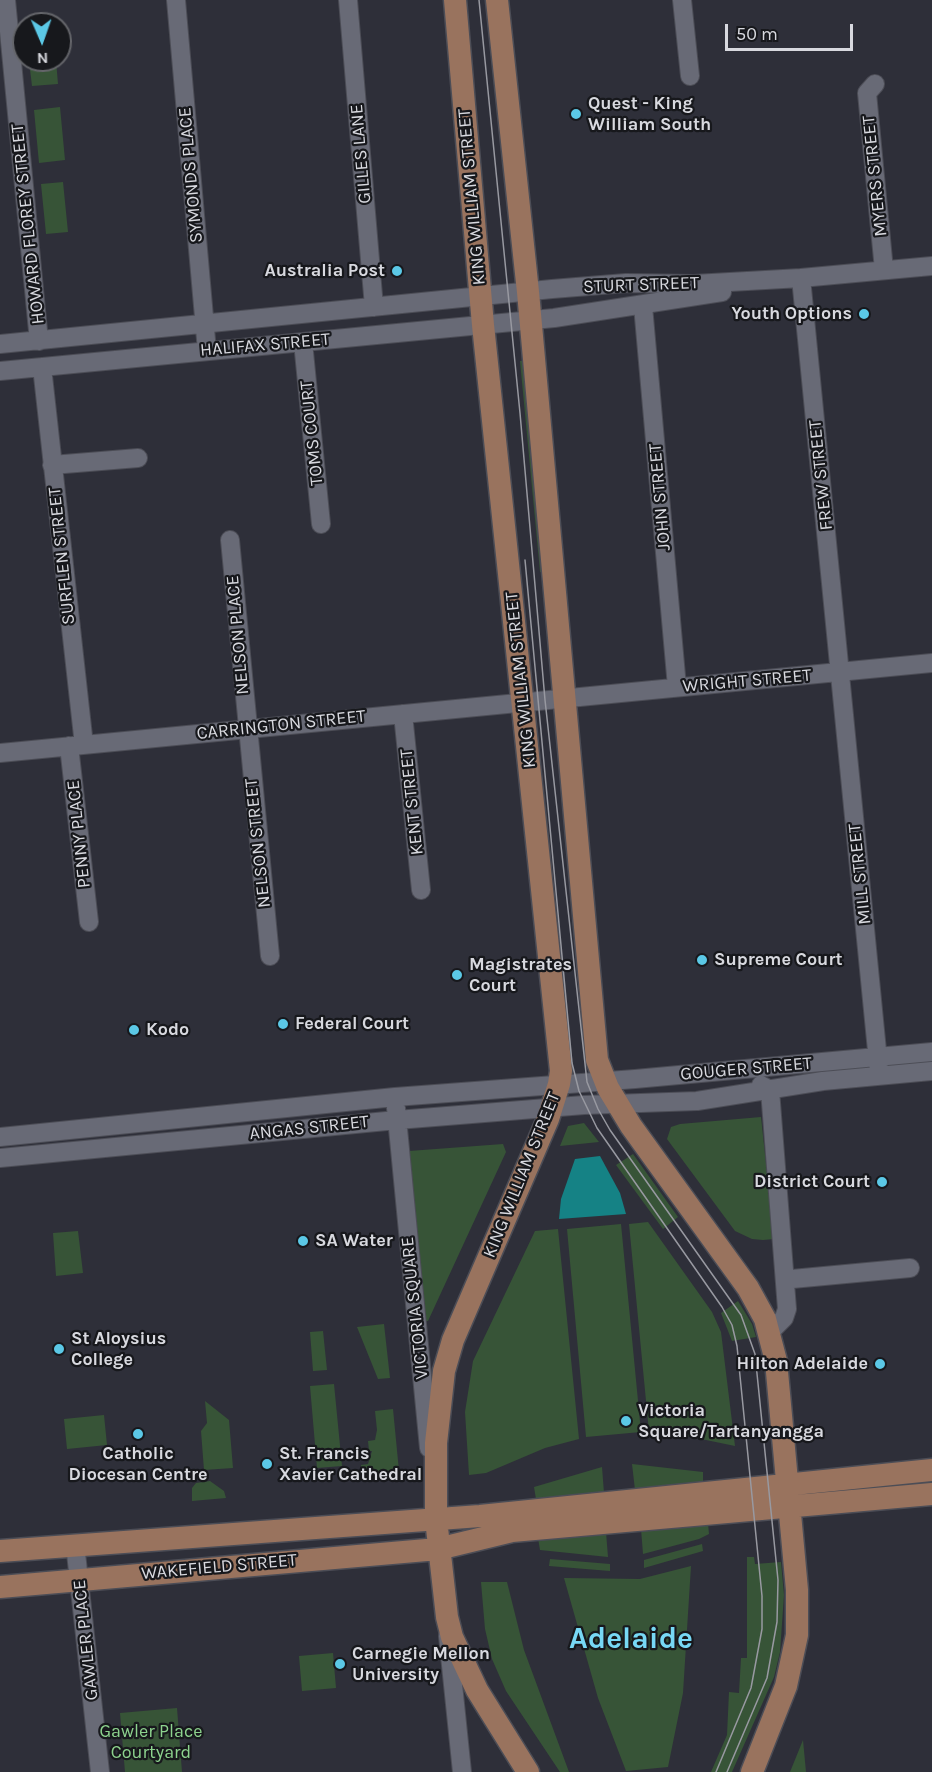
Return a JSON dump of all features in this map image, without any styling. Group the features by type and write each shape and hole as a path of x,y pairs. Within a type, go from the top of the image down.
{"main road":[{"name":"KING WILLIAM STREET","path":"453,1340 552,1108 559,1084 560,1064 483,325 455,0"},
{"path":"497,0 528,292 562,698 595,1049 605,1081 640,1140 748,1288 770,1332 777,1373 797,1590 796,1649 781,1703 752,1772"},
{"name":"VICTORIA SQUARE","path":"453,1340 440,1401 434,1484 438,1550 447,1617 463,1664 528,1772"},
{"path":"438,1550 512,1530 789,1495 932,1470"},
{"path":"436,1519 789,1495 932,1494"},
{"name":"WAKEFIELD STREET","path":"0,1551 436,1519"},
{"name":"WAKEFIELD STREET","path":"0,1587 438,1550"}],"street":[{"name":"HOWARD FLOREY STREET","path":"6,0 39,341"},
{"name":"SYMONDS PLACE","path":"176,0 207,351"},
{"name":"GILLES LANE","path":"348,0 374,307"},
{"path":"682,0 690,76"},
{"name":"MYERS STREET","path":"875,84 867,93 884,270"},
{"name":"STURT STREET","path":"530,320 643,306 801,279 932,266"},
{"name":"STURT STREET","path":"481,296 626,283 694,284 801,279"},
{"name":"FREW STREET","path":"801,279 841,672"},
{"name":"HALIFAX STREET","path":"0,344 481,296"},
{"name":"JOHN STREET","path":"643,306 678,687"},
{"name":"HALIFAX STREET","path":"0,371 530,320"},
{"name":"TOMS COURT","path":"303,342 321,524"},
{"name":"SURFLEN STREET","path":"42,367 77,745"},
{"path":"52,465 138,458"},
{"name":"NELSON PLACE","path":"230,540 246,729"},
{"name":"WRIGHT STREET","path":"562,698 932,663"},
{"name":"MILL STREET","path":"841,672 879,1067"},
{"name":"CARRINGTON STREET","path":"0,753 562,698"},
{"name":"KENT STREET","path":"403,714 421,890"},
{"name":"NELSON STREET","path":"246,729 270,956"},
{"name":"PENNY PLACE","path":"77,745 89,922"},
{"name":"GOUGER STREET","path":"618,1104 697,1101 770,1090 823,1081 932,1052"},
{"name":"GOUGER STREET","path":"559,1084 720,1071 879,1067 932,1071"},
{"path":"720,1071 742,1074 770,1090 787,1309 784,1318 770,1332"},
{"name":"ANGAS STREET","path":"0,1137 395,1097 559,1084"},
{"name":"VICTORIA SQUARE","path":"395,1097 436,1519"},
{"name":"ANGAS STREET","path":"0,1158 397,1120 618,1104"},
{"path":"792,1280 910,1268"},
{"name":"GAWLER PLACE","path":"75,1544 100,1772"},
{"name":"VICTORIA SQUARE","path":"447,1617 462,1772"}],"green space":[{"path":"30,72 57,72 58,84 32,86"},
{"path":"60,107 65,160 39,163 34,110"},
{"path":"63,182 68,232 46,234 41,184"},
{"path":"520,361 525,361 542,572 540,572"},
{"path":"761,1117 774,1239 763,1240 752,1239 735,1231 667,1139 671,1127 680,1124"},
{"path":"584,1123 599,1142 560,1146 568,1126"},
{"path":"503,1144 506,1152 428,1321 424,1321 409,1151"},
{"path":"633,1154 678,1217 663,1229 616,1165"},
{"path":"648,1222 712,1312 721,1332 735,1446 677,1434 649,1432 629,1224"},
{"path":"621,1224 641,1432 586,1437 567,1229"},
{"path":"558,1229 579,1439 545,1448 486,1473 469,1475 465,1412 473,1361 535,1231"},
{"path":"78,1231 83,1273 56,1276 53,1233"},
{"path":"738,1301 752,1324 756,1337 732,1341 721,1313"},
{"path":"384,1324 390,1378 378,1379 357,1327"},
{"path":"323,1331 327,1370 313,1371 310,1332"},
{"path":"334,1384 342,1466 317,1468 310,1386"},
{"path":"205,1401 229,1420 233,1468 204,1470 201,1431 207,1423"},
{"path":"393,1409 399,1471 362,1475 361,1465 368,1464 372,1451 369,1451 368,1441 375,1440 377,1430 375,1411"},
{"path":"104,1415 107,1445 67,1449 64,1419"},
{"path":"632,1464 703,1472 703,1484 635,1490"},
{"path":"602,1467 604,1493 536,1499 534,1487"},
{"path":"210,1481 224,1491 226,1498 192,1501 192,1488 196,1483"},
{"path":"708,1523 709,1534 699,1539 643,1554 641,1529"},
{"path":"606,1532 608,1557 540,1550 538,1538"},
{"path":"702,1544 703,1551 644,1568 644,1560"},
{"path":"747,1557 754,1557 755,1564 781,1562 784,1595 780,1652 774,1677 732,1772 711,1772 727,1735 729,1692 739,1693 741,1658 747,1658"},
{"path":"550,1559 610,1564 610,1571 549,1566"},
{"path":"691,1566 683,1693 668,1767 626,1771 598,1698 564,1578 640,1579"},
{"path":"481,1582 507,1582 524,1650 569,1772 560,1772 506,1691 492,1659 485,1629"},
{"path":"333,1653 336,1688 302,1691 299,1656"},
{"name":"Gawler Place Courtyard","path":"177,1708 182,1772 125,1772 120,1713"},
{"path":"803,1740 806,1772 790,1772"}],"water":[{"path":"600,1156 620,1193 626,1214 559,1219 561,1199 575,1159"}],"tram line":[{"path":"479,0 520,413 545,700 587,1082 610,1130 741,1315 755,1354 778,1580 777,1622 767,1678 727,1772"},
{"path":"525,560 572,1063 579,1091 597,1128 722,1307 732,1325 737,1346 762,1596 762,1629 751,1688 716,1772"}],"place":[{"name":"Quest - King William South","path":"576,114"},
{"name":"Australia Post","path":"397,271"},
{"name":"Youth Options","path":"864,314"},
{"name":"Supreme Court","path":"702,960"},
{"name":"Magistrates Court","path":"457,975"},
{"name":"Federal Court","path":"283,1024"},
{"name":"Kodo","path":"134,1030"},
{"name":"District Court","path":"882,1182"},
{"name":"SA Water","path":"303,1241"},
{"name":"St Aloysius College","path":"59,1349"},
{"name":"Hilton Adelaide","path":"880,1364"},
{"name":"Victoria Square/Tartanyangga","path":"626,1421"},
{"name":"Catholic Diocesan Centre","path":"138,1434"},
{"name":"St. Francis Xavier Cathedral","path":"267,1464"},
{"name":"Carnegie Mellon University","path":"340,1664"}],"district":[{"name":"Adelaide","path":"631,1639"}]}
